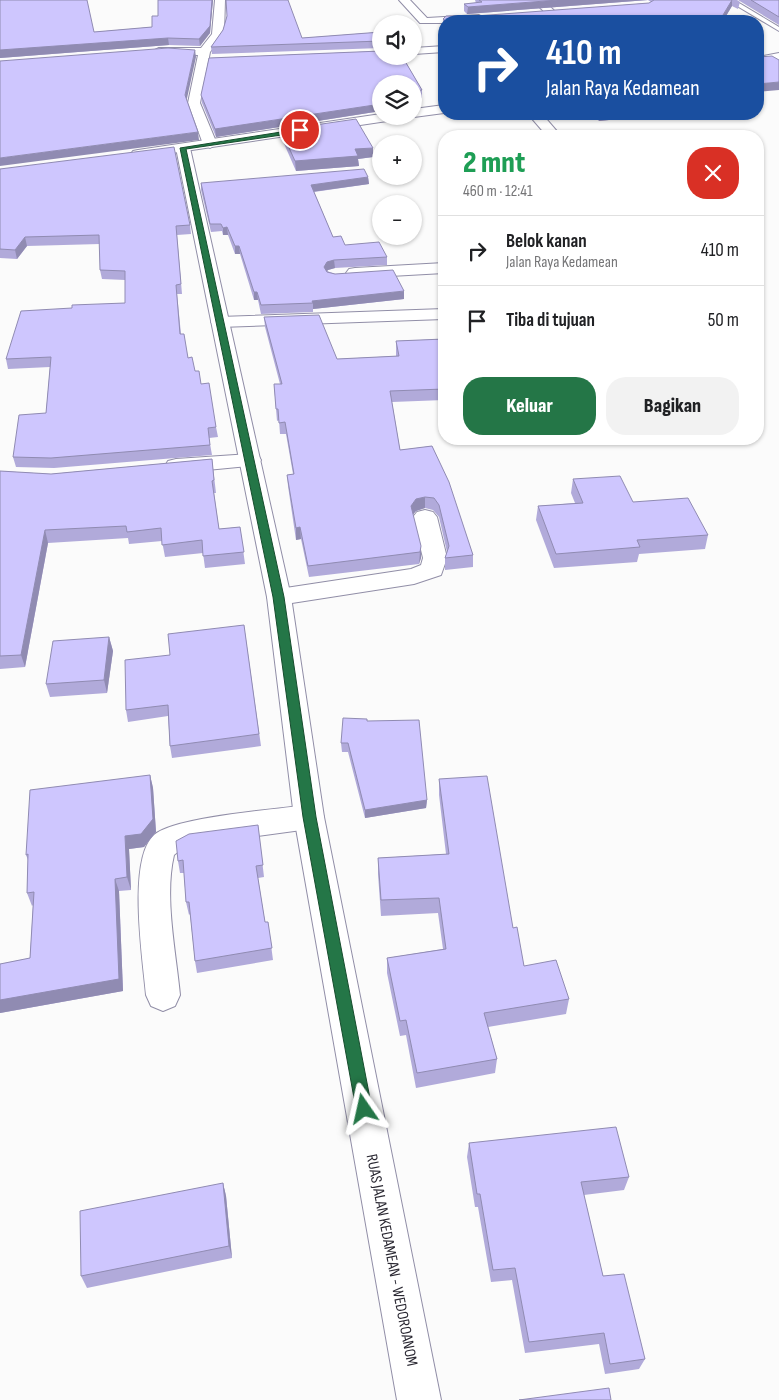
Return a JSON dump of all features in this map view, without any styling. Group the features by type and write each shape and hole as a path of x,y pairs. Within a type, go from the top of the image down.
{"main road":[{"path":"151,51 180,50 206,57 218,34 220,0"},
{"path":"404,0 420,20 427,22 438,21"},
{"path":"537,0 553,15"},
{"path":"531,14 567,11"},
{"path":"422,50 438,49"},
{"name":"RUAS JALAN KEDAMEAN - WEDOROANOM","path":"206,57 194,103 200,184 220,322 279,597 310,817 419,1400"},
{"path":"764,59 779,57"},
{"path":"422,112 438,110"},
{"path":"125,156 372,119"},
{"path":"540,120 549,130"},
{"path":"335,275 438,268"},
{"path":"220,322 438,314"},
{"path":"152,468 250,460"},
{"path":"279,597 414,576 432,570 435,558 425,517"},
{"path":"163,995 154,873 159,852 166,843 177,836 191,833 310,817"}],"lane":[{"path":"730,0 755,15"},
{"path":"764,20 779,29"}],"building":[{"path":"0,0 87,0 94,32 152,27 152,16 158,16 158,0 212,0 210,26 199,39 168,38 0,50"},
{"path":"226,0 288,0 302,38 372,33 372,41 211,47 223,30 227,16"},
{"path":"479,0 558,0 468,7 464,4 482,2"},
{"path":"654,0 732,0 723,15 489,15 649,3"},
{"path":"751,0 779,0 779,17"},
{"path":"168,48 195,50 185,95 198,132 0,158 0,61"},
{"path":"372,51 372,65 407,65 413,75 372,75 372,105 215,129 201,95 209,58"},
{"path":"772,56 779,60 779,82 764,83 764,57"},
{"path":"356,119 372,148 355,149 358,156 295,161 281,130"},
{"path":"174,147 190,225 176,226 181,284 176,285 180,334 184,334 188,358 192,357 195,371 199,371 201,384 209,383 216,427 208,428 210,445 51,458 13,457 19,415 46,413 51,357 6,359 21,311 72,308 72,305 125,303 125,271 100,270 99,235 25,237 15,250 0,249 0,169"},
{"path":"364,169 368,177 311,185 333,237 341,236 345,245 372,243 372,245 381,245 387,257 334,260 327,262 324,267 327,272 335,274 393,270 404,291 312,301 313,303 261,305 257,292 254,292 239,246 235,246 227,227 223,228 221,224 210,224 201,183"},
{"path":"319,315 337,359 399,356 396,341 438,339 438,389 390,391 400,450 432,446 449,482 473,555 445,558 449,546 439,505 434,498 425,497 416,499 411,506 421,546 420,552 308,566 300,527 296,528 287,475 294,474 285,422 279,423 278,409 276,409 274,384 282,384 264,317"},
{"path":"212,459 214,480 212,481 219,529 240,527 244,552 203,556 202,540 162,545 161,528 127,532 126,526 45,530 21,655 0,656 0,471 51,474"},
{"path":"620,476 633,502 688,498 708,535 637,540 640,547 556,554 538,506 583,503 573,479"},
{"path":"244,625 259,734 170,746 168,705 126,710 125,660 170,655 168,634"},
{"path":"109,637 104,680 46,684 53,641"},
{"path":"343,718 367,719 367,721 419,720 427,800 365,810 348,743 341,743"},
{"path":"150,775 153,819 141,834 125,836 127,877 115,879 119,979 0,1000 0,964 30,958 34,892 27,893 28,854 26,855 30,790"},
{"path":"487,776 513,928 517,927 524,966 556,960 569,999 484,1013 497,1059 417,1073 406,1020 400,1021 387,958 446,949 439,898 381,900 378,858 449,854 439,779"},
{"path":"258,825 263,865 256,866 265,922 268,922 272,948 195,961 189,902 186,902 183,860 178,861 176,841 189,834"},
{"path":"616,1127 629,1177 581,1182 603,1276 624,1274 645,1359 610,1364 604,1333 529,1342 515,1268 493,1270 480,1194 477,1194 469,1143"},
{"path":"223,1183 229,1246 81,1276 80,1211"},
{"path":"609,1388 611,1400 519,1400"}],"route":[{"path":"300,130 183,148 279,597 310,817 364,1109"}]}
